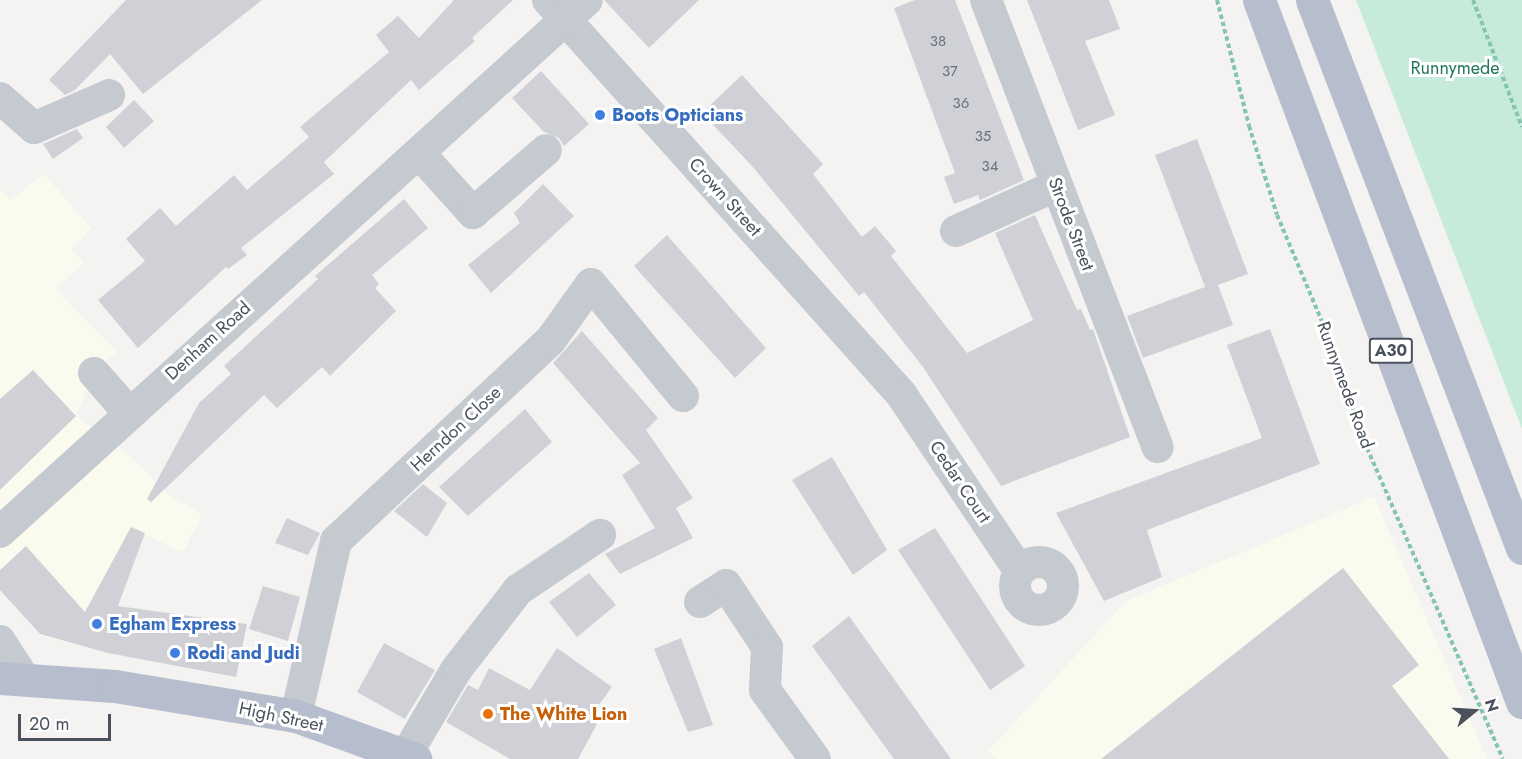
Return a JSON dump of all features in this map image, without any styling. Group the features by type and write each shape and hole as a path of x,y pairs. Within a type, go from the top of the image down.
{"main road":[{"name":"A30","path":"1259,0 1522,702"},
{"name":"A30","path":"1312,0 1522,548"},
{"name":"High Street","path":"11,677 115,686 296,716 410,757"}],"street":[{"name":"Strode Street","path":"986,0 1055,186 1158,447"},
{"name":"Denham Road","path":"0,532 419,153 567,6"},
{"name":"Crown Street","path":"567,6 901,394"},
{"path":"7,109 34,128 110,95"},
{"path":"419,153 473,213 546,150"},
{"path":"956,231 1055,186"},
{"name":"Herndon Close","path":"296,716 336,541 550,341 591,284 683,396"},
{"path":"94,373 129,413"},
{"name":"Cedar Court","path":"901,394 1019,570"},
{"path":"410,757 456,670 518,591 600,535"},
{"path":"700,602 726,585 767,646 765,690 814,759"},
{"path":"0,641 11,677"}],"path":[{"name":"Runnymede Road","path":"1217,0 1277,214 1323,324 1367,448 1503,759"},
{"path":"1473,0 1522,127"}],"shaded area":[{"path":"44,174 91,228 72,249 83,263 56,289 117,352 94,373 76,416 119,446 168,494 202,515 183,552 144,534 118,606 110,653 42,636 0,590 0,189 10,200"},
{"path":"1374,497 1487,759 996,759 988,751 1126,601"}],"green space":[{"name":"Runnymede","path":"1356,0 1522,0 1522,429"}],"building":[{"path":"126,0 262,0 143,94 110,54 75,90 65,95 49,80"},
{"path":"454,0 513,0 472,38 475,41 419,90 411,80 324,162 334,174 241,248 247,255 228,269 226,267 138,348 98,300 145,261 126,239 160,208 176,226 234,175 247,190 309,137 300,127 389,52 376,35 398,16 419,38"},
{"path":"604,0 699,0 649,48"},
{"path":"915,0 955,0 1024,180 980,200 978,195 954,204 944,177 955,173 894,8"},
{"path":"1027,0 1109,0 1120,29 1085,41 1115,115 1078,130"},
{"path":"541,71 589,124 564,146 559,138 544,132 512,98"},
{"path":"742,75 823,164 813,174 862,237 875,226 896,251 891,256 967,353 1033,320 995,233 1035,215 1077,310 1081,309 1090,330 1093,329 1130,437 1001,486 923,367 864,292 859,296 752,166 702,113"},
{"path":"134,100 154,121 124,148 106,127"},
{"path":"77,129 83,138 53,159 43,144"},
{"path":"1197,139 1248,274 1218,285 1233,325 1143,358 1127,316 1205,287 1155,155"},
{"path":"543,184 574,216 491,293 468,265 520,223 514,213"},
{"path":"404,199 428,228 372,275 379,284 375,288 396,311 330,376 322,367 277,408 264,395 151,502 147,499 199,403 231,374 224,366 318,279 315,276"},
{"path":"667,235 766,348 735,378 634,266"},
{"path":"1270,329 1320,464 1147,530 1162,577 1104,601 1056,513 1262,438 1227,345"},
{"path":"582,331 658,418 646,430 693,498 676,508 693,538 620,574 605,554 655,528 622,475 640,463 553,363"},
{"path":"33,370 76,416 0,490 0,399"},
{"path":"525,409 552,442 468,516 439,487"},
{"path":"832,457 887,550 853,575 792,480"},
{"path":"423,484 447,503 427,537 394,511"},
{"path":"287,518 320,533 308,555 275,543"},
{"path":"131,527 145,533 118,606 247,624 236,677 108,653 40,634 0,590 0,570 26,546 85,612"},
{"path":"935,528 1025,666 990,690 898,550"},
{"path":"1343,568 1419,665 1392,686 1449,759 1101,759"},
{"path":"589,573 616,605 577,637 549,602"},
{"path":"263,586 300,597 288,641 249,629"},
{"path":"849,616 951,759 894,759 812,646"},
{"path":"681,638 713,725 688,732 654,649"},
{"path":"384,643 435,670 405,719 357,692"},
{"path":"557,648 612,687 588,720 597,724 578,759 510,759 446,722 468,685 478,690 489,668 530,690"}],"place":[{"name":"Boots Opticians","path":"600,115"},
{"name":"Egham Express","path":"97,624"},
{"name":"Rodi and Judi","path":"175,653"},
{"name":"The White Lion","path":"488,714"}]}
